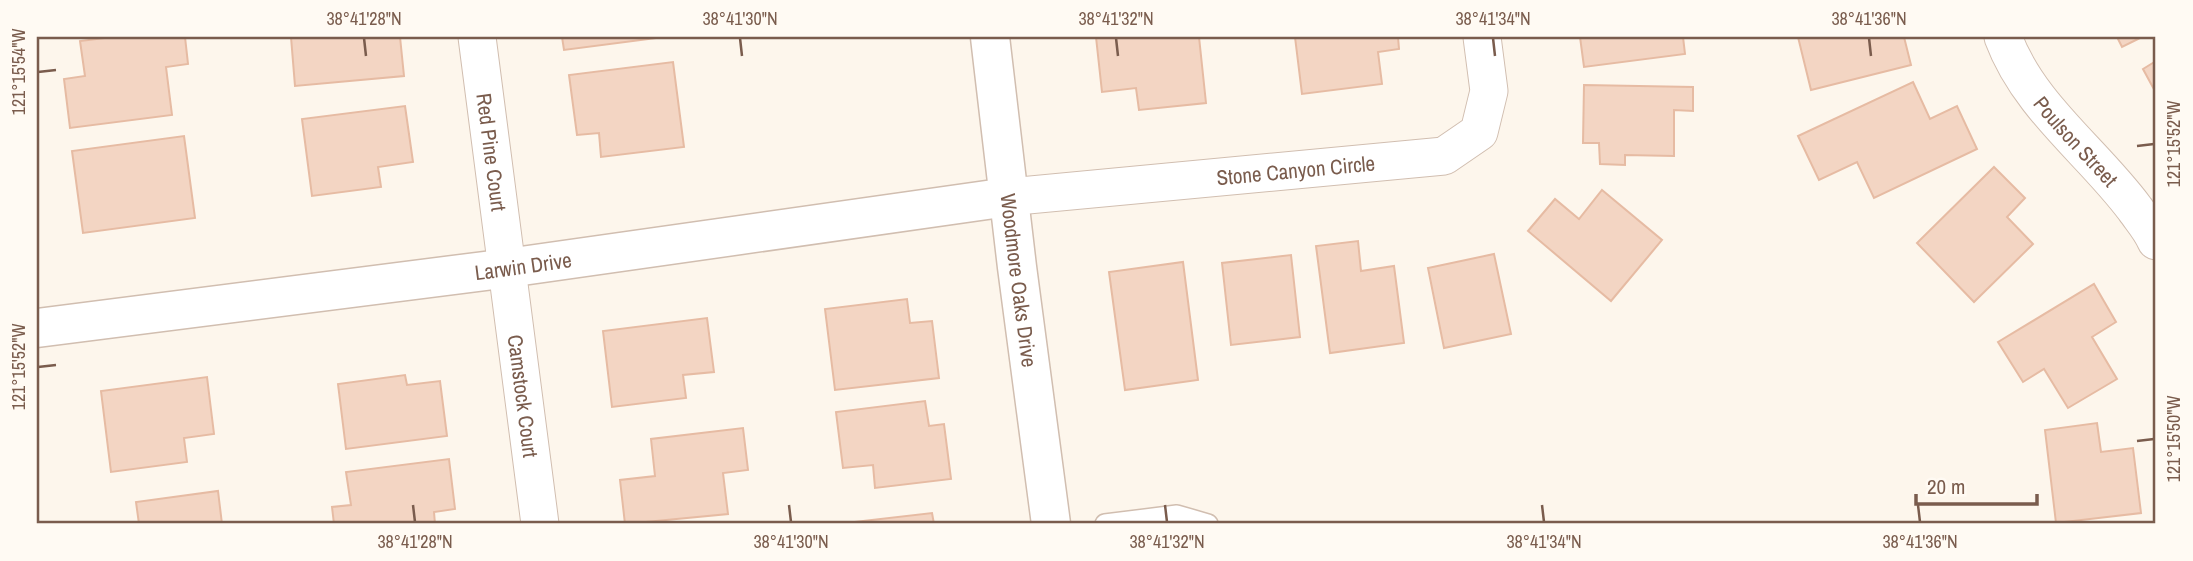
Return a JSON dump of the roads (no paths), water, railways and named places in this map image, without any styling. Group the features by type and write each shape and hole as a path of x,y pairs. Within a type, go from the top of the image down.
{"street":[{"name":"Red Pine Court","path":"477,37 508,268"},
{"name":"Woodmore Oaks Drive","path":"990,37 1051,524"},
{"name":"Stone Canyon Circle","path":"1008,197 1444,156 1479,132 1489,91 1482,37"},
{"name":"Poulson Street","path":"2003,37 2007,49 2035,95 2120,188 2156,241"},
{"name":"Larwin Drive","path":"37,328 508,268 1008,197"},
{"name":"Camstock Court","path":"508,268 540,524"}],"lane":[{"path":"1105,524 1177,515 1208,524"}]}
